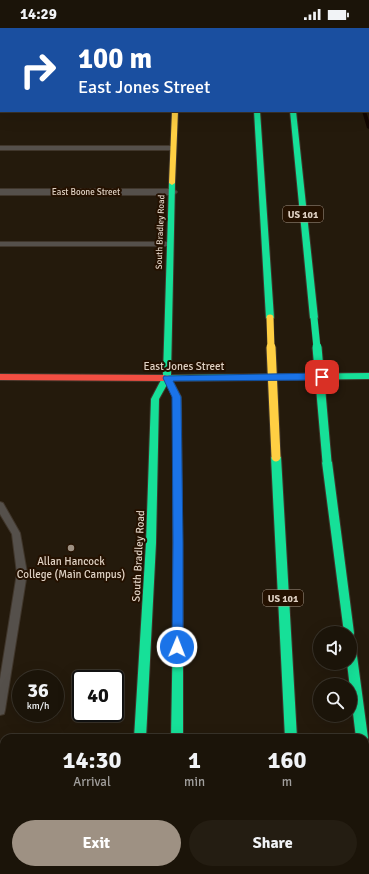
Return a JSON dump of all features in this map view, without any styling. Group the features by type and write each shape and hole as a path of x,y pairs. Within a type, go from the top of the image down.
{"main road":[{"name":"South Bradley Road","path":"140,734 151,543 155,399 167,378 171,192 175,112"},
{"name":"US 101","path":"257,112 270,318 291,734"},
{"name":"US 101","path":"293,112 327,462 348,626"},
{"name":"East Jones Street","path":"0,377 167,378 369,376"},
{"name":"South Bradley Road","path":"167,378 177,397 177,734"},
{"path":"354,670 362,734"}],"street":[{"name":"East Boone Street","path":"0,192 171,192"}],"lane":[{"path":"0,148 173,148"},
{"path":"0,244 170,244"},
{"path":"0,506 16,533 22,573 0,710"}],"waterway":[{"path":"364,112 369,128"}],"traffic: fast":[{"path":"257,112 270,318"},
{"path":"293,112 314,318"},
{"path":"140,734 151,543 155,399 167,378 172,183"},
{"path":"314,318 327,462"},
{"path":"164,378 369,376"},
{"path":"276,457 291,734"},
{"path":"327,462 348,626"},
{"path":"177,734 178,624"},
{"path":"354,670 362,734"}],"traffic: slow":[{"path":"172,183 175,112"},
{"path":"270,318 276,457"},
{"path":"167,378 177,397 178,624"}],"traffic: jam":[{"path":"0,377 164,378"}],"place":[{"name":"Allan Hancock College (Main Campus)","path":"71,548"}],"route":[{"path":"177,647 177,397 167,378 322,377"}]}
